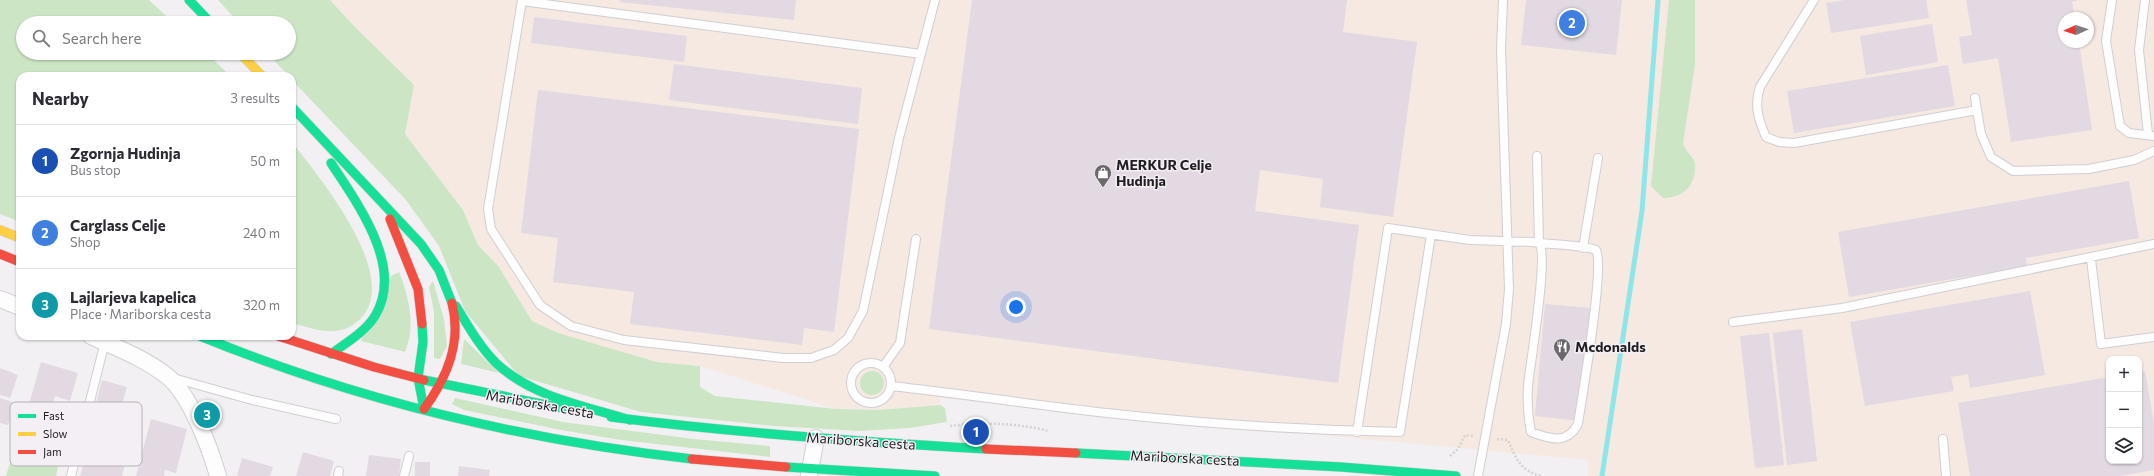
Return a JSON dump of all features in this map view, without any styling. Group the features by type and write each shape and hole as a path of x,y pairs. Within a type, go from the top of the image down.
{"main road":[{"path":"192,2 205,16"},
{"path":"247,60 258,72"},
{"path":"296,111 427,252 441,274 449,293 473,334 497,364 519,380 544,392 630,420"},
{"path":"303,118 355,201 376,240 385,271 385,285 382,301 375,316 362,331 331,354"},
{"path":"386,207 418,289 422,315 423,342 418,378 424,409"},
{"path":"0,230 16,236"},
{"path":"0,254 16,260"},
{"path":"424,409 443,384 450,367 456,344 456,324 449,293"},
{"name":"Mariborska cesta","path":"211,340 319,380 424,409 557,440 694,460 810,473 934,476"},
{"name":"Mariborska cesta","path":"290,340 331,354 418,378 501,398 630,420 702,429 816,438 1340,467 1456,476"}],"street":[{"path":"0,299 16,305"},
{"path":"100,340 143,360 168,376 180,391 194,415 211,453 218,476"},
{"path":"810,473 816,438"}],"lane":[{"path":"921,54 522,0 488,209 491,229 540,305 571,326 624,340 790,358 811,358 834,350 848,338 862,310 899,138 921,54 935,0"},
{"path":"1478,476 1506,324 1509,289 1500,49 1503,0"},
{"path":"1814,0 1760,87 1756,99 1760,123 1766,137 1779,142 1794,143 1977,110"},
{"path":"2112,0 2106,42 2120,126 2129,133 2151,135 2139,50 2145,0"},
{"path":"1975,98 1981,134 1991,158 2013,171 2089,168 2134,160 2154,151"},
{"path":"1357,432 1388,228 1470,240 1507,240 1538,243 1592,249 1596,250 1599,256 1597,289 1578,424 1574,433 1562,439 1551,439 1531,432 1529,418 1528,387 1541,274 1542,251 1538,243 1537,156"},
{"path":"1583,248 1598,158"},
{"path":"891,386 953,392 1108,413 1260,426 1357,432 1400,432 1431,235"},
{"path":"883,367 900,343 916,240"},
{"path":"1732,322 1842,308 2154,244"},
{"path":"2091,258 2101,344 2154,337"},
{"path":"86,402 98,340"},
{"path":"873,363 883,367 890,376 891,386 886,397 877,403 864,403 854,396 850,386 852,373 862,364 873,363"},
{"path":"168,376 252,400 336,419"},
{"path":"1943,439 1946,476"},
{"path":"404,476 409,456"},
{"path":"71,476 73,466"}],"path":[{"path":"1508,440 1516,458 1524,468 1528,472 1541,476"}],"shaded area":[{"path":"330,0 2154,0 2154,476 1588,476 1588,460 1321,435 1263,432 940,398 940,405 879,410 836,409 700,366 657,362 613,350 558,333 532,321 499,267 478,245 463,210 405,134 414,85 353,25"}],"green space":[{"path":"0,0 149,0 166,16 16,16 16,60 214,60 226,72 16,72 16,220 0,214"},
{"path":"218,0 330,0 353,25 414,85 405,134 463,210 478,245 499,267 532,321 558,333 657,362 700,366 700,387 715,396 836,409 879,410 940,405 945,408 947,422 910,428 859,431 774,426 641,412 519,376 465,311 439,246 406,200 296,84 296,72 285,72 274,60 296,60 296,16 233,16"},
{"path":"1669,0 1695,0 1695,65 1683,143 1694,160 1695,171 1692,183 1685,191 1669,198 1663,198 1651,186"},
{"path":"296,147 320,178 351,226 364,252 371,276 371,299 362,317 354,324 346,329 337,331 311,328 296,324"},
{"path":"399,272 406,292 411,322 405,352 361,341 391,276"},
{"path":"433,281 444,319 447,346 440,359 434,358 434,312 429,287"},
{"path":"464,339 499,373 461,364"},
{"path":"872,371 877,372 883,378 883,388 877,394 872,395 867,394 861,388 860,383 861,378 867,372"},
{"path":"455,398 563,422 694,439 770,446 770,457 621,440 561,430 464,410 452,404"},
{"path":"10,463 10,466 58,466 56,476 6,476"}],"building":[{"path":"620,0 796,0 794,20 619,2"},
{"name":"MERKUR Celje Hudinja","path":"972,0 1347,0 1343,32 1417,42 1393,217 1320,207 1323,179 1260,170 1255,211 1359,225 1338,383 929,329"},
{"path":"1526,0 1622,0 1616,55 1521,45"},
{"path":"1845,0 1926,0 1929,18 1831,33 1826,3"},
{"path":"1966,0 2079,0 2072,2 2074,12 2058,12 2058,48 2080,48 2092,130 2011,142 1998,58 1963,64 1959,37 1972,35"},
{"path":"534,17 687,36 684,62 531,43"},
{"path":"1932,24 1938,62 1866,75 1860,36"},
{"path":"674,64 862,88 858,124 669,100"},
{"path":"1948,65 1955,106 1794,133 1787,91"},
{"path":"538,90 859,129 834,332 804,328 802,345 630,324 634,292 553,282 558,238 521,233"},
{"path":"2129,181 2139,238 2026,258 2027,266 1849,297 1838,232"},
{"path":"2030,291 2045,375 1970,388 1968,374 1951,377 1954,391 1865,406 1850,322"},
{"name":"Mcdonalds","path":"1545,304 1590,308 1580,421 1535,416"},
{"path":"1802,329 1817,461 1787,465 1773,333"},
{"path":"1769,333 1784,465 1755,468 1740,336"},
{"path":"41,362 78,373 70,401 55,396 53,402 30,402"},
{"path":"0,368 18,375 10,398 0,395"},
{"path":"2145,371 2154,423 2154,470 2119,476 1970,476 1958,403 2106,378 2106,464 2142,464 2142,372"},
{"path":"102,380 127,387 123,402 96,402"},
{"path":"0,398 12,402 10,402 10,419 8,425 0,423"},
{"path":"208,409 212,418 204,421 201,413"},
{"path":"151,419 187,429 176,473 165,470 164,476 136,476 139,466 142,466 142,453"},
{"path":"303,452 334,461 330,476 296,476"},
{"path":"369,455 401,459 399,476 366,476"},
{"path":"242,458 273,467 270,476 237,476"},
{"path":"415,462 430,462 430,476 415,476"},
{"path":"83,466 124,466 122,476 80,476"},
{"path":"459,466 490,470 489,476 458,476"}],"waterway":[{"path":"1602,476 1642,211 1658,0"}],"traffic: fast":[{"path":"189,0 204,16"},
{"path":"296,111 421,244 439,270 452,303"},
{"path":"331,163 353,197 374,236 381,257 384,277 383,297 371,322 361,332 331,354"},
{"path":"456,306 474,336 496,363 510,375 542,392 560,399 630,420"},
{"path":"422,324 423,342 418,378 424,409"},
{"path":"210,340 319,380 442,414 504,429 566,441 692,459"},
{"path":"424,380 577,411"},
{"path":"611,417 705,428 798,436 986,449"},
{"path":"1076,453 1341,467 1456,476"},
{"path":"786,467 935,476"}],"traffic: slow":[{"path":"247,60 258,72"},
{"path":"0,230 16,236"}],"traffic: jam":[{"path":"390,219 418,289 422,324"},
{"path":"0,254 16,260"},
{"path":"424,409 446,372 454,346 455,318 452,303"},
{"path":"290,340 374,367 424,380"},
{"path":"986,449 1076,453"},
{"path":"692,459 786,467"}],"place":[{"name":"Carglass Celje","path":"1572,23"},
{"name":"MERKUR Celje Hudinja","path":"1103,188"},
{"name":"Mcdonalds","path":"1562,362"},
{"name":"Lajlarjeva kapelica","path":"207,415"},
{"name":"Zgornja Hudinja","path":"976,432"}]}
